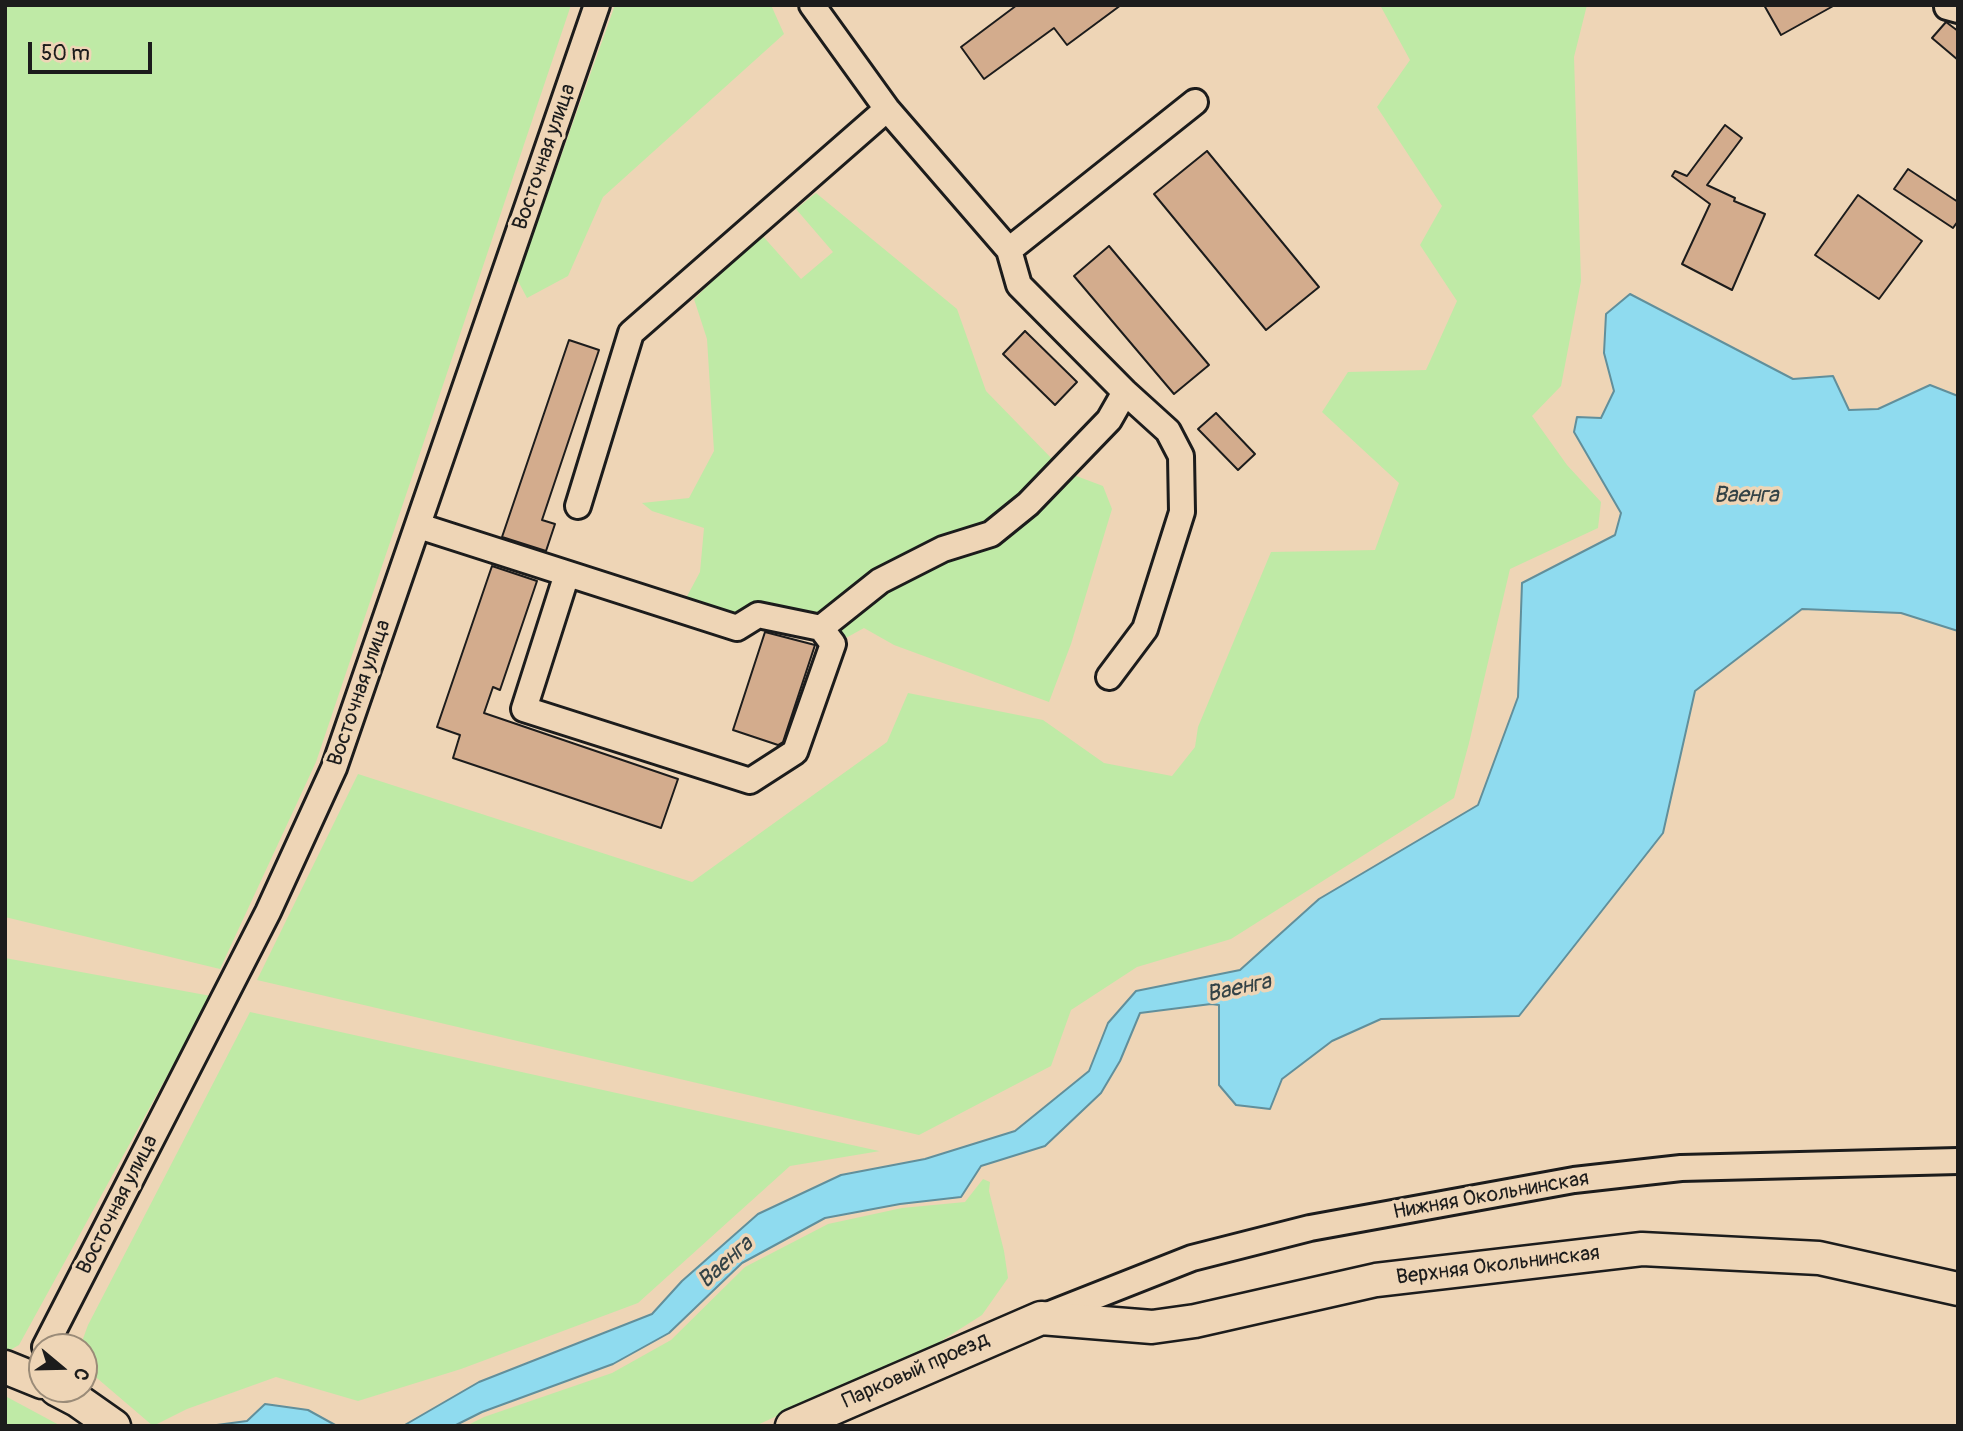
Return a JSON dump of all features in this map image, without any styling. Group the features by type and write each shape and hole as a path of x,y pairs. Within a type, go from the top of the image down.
{"main road":[{"name":"Верхняя Окольнинская","path":"1041,1318 1152,1327 1195,1321 1376,1280 1642,1249 1819,1258 1958,1289"},
{"name":"Парковый проезд","path":"792,1426 1041,1318"},
{"path":"81,1403 114,1426"}],"street":[{"name":"Восточная улица","path":"52,1333 268,912 334,768 597,5"},
{"path":"813,5 887,108 1009,250 1019,285 1125,392 1168,431 1181,456 1182,512 1145,629 1109,677"},
{"path":"1009,250 1195,102"},
{"path":"579,506 631,333 887,108"},
{"path":"821,628 880,581 943,549 991,534 1028,504 1109,420 1125,392"},
{"path":"419,526 737,628 758,615 821,628 833,645 795,752 750,781 524,709 567,574"},
{"name":"Нижняя Окольнинская","path":"1041,1318 1192,1258 1310,1228 1574,1180 1681,1168 1958,1161"}],"green space":[{"path":"5,5 571,5 316,762 220,969 5,917"},
{"path":"615,5 771,5 784,34 603,197 568,276 527,298 517,279"},
{"path":"1380,5 1587,5 1574,57 1581,281 1561,386 1532,416 1567,465 1601,502 1598,528 1510,569 1454,798 1231,939 1137,967 1071,1010 1051,1066 919,1135 257,980 358,774 692,882 887,742 908,693 1043,720 1104,763 1172,776 1195,747 1198,727 1271,552 1375,550 1399,483 1322,412 1348,372 1426,370 1457,301 1420,245 1442,206 1377,107 1410,60"},
{"path":"816,193 957,309 986,391 1055,462 1022,503 822,618 732,620 684,602 700,572 704,528 652,511 642,503 689,498 714,451 707,339 694,299 761,234 801,279 833,252 796,209"},
{"path":"1071,474 1103,486 1112,509 1071,644 1049,702 894,645 864,628 844,639 832,627 881,589"},
{"path":"5,958 211,996 19,1345 5,1353"},
{"path":"250,1012 880,1151 790,1166 638,1303 461,1369 358,1401 276,1377 187,1409 153,1426 98,1379 98,1333 85,1333"},
{"path":"983,1179 990,1182 989,1191 1008,1278 982,1315 938,1343 755,1426 466,1426 484,1417 612,1373 671,1340 745,1267 828,1224 902,1208 965,1202"},
{"path":"7,1397 61,1426 5,1426"}],"water":[{"name":"Ваенга","path":"1630,294 1793,379 1833,376 1849,410 1878,409 1930,385 1958,396 1958,631 1901,613 1802,609 1695,691 1663,833 1519,1016 1381,1019 1332,1041 1282,1079 1270,1109 1236,1105 1219,1085 1219,1005 1140,1013 1120,1061 1101,1093 1045,1146 981,1166 961,1197 900,1204 825,1218 742,1263 669,1333 613,1364 482,1412 454,1426 403,1426 479,1382 652,1314 682,1281 758,1214 841,1175 925,1159 1015,1131 1089,1071 1108,1023 1136,991 1240,970 1319,899 1478,805 1518,697 1522,583 1615,535 1621,513 1574,432 1577,417 1601,418 1614,391 1604,353 1606,314"},
{"path":"265,1404 308,1410 337,1426 209,1426 247,1421"}],"building":[{"path":"1017,5 1121,5 1067,45 1054,28 984,79 961,47"},
{"path":"1764,5 1835,5 1781,35"},
{"path":"1946,22 1958,31 1958,60 1932,38"},
{"path":"1725,125 1742,138 1707,185 1735,198 1734,201 1765,214 1732,290 1682,264 1710,204 1672,176 1675,171 1687,176"},
{"path":"1207,151 1319,287 1266,330 1154,194"},
{"path":"1908,169 1958,202 1958,221 1953,228 1894,189"},
{"path":"1858,195 1922,241 1879,299 1815,255"},
{"path":"1109,246 1209,365 1174,394 1074,276"},
{"path":"1025,331 1077,382 1055,405 1003,354"},
{"path":"569,340 599,350 542,520 555,524 546,551 502,537"},
{"path":"1216,413 1255,454 1238,470 1198,429"},
{"path":"492,566 537,581 500,690 493,687 484,713 678,779 661,828 453,758 460,735 437,727"},
{"path":"765,632 815,645 783,742 778,745 733,730"}]}
